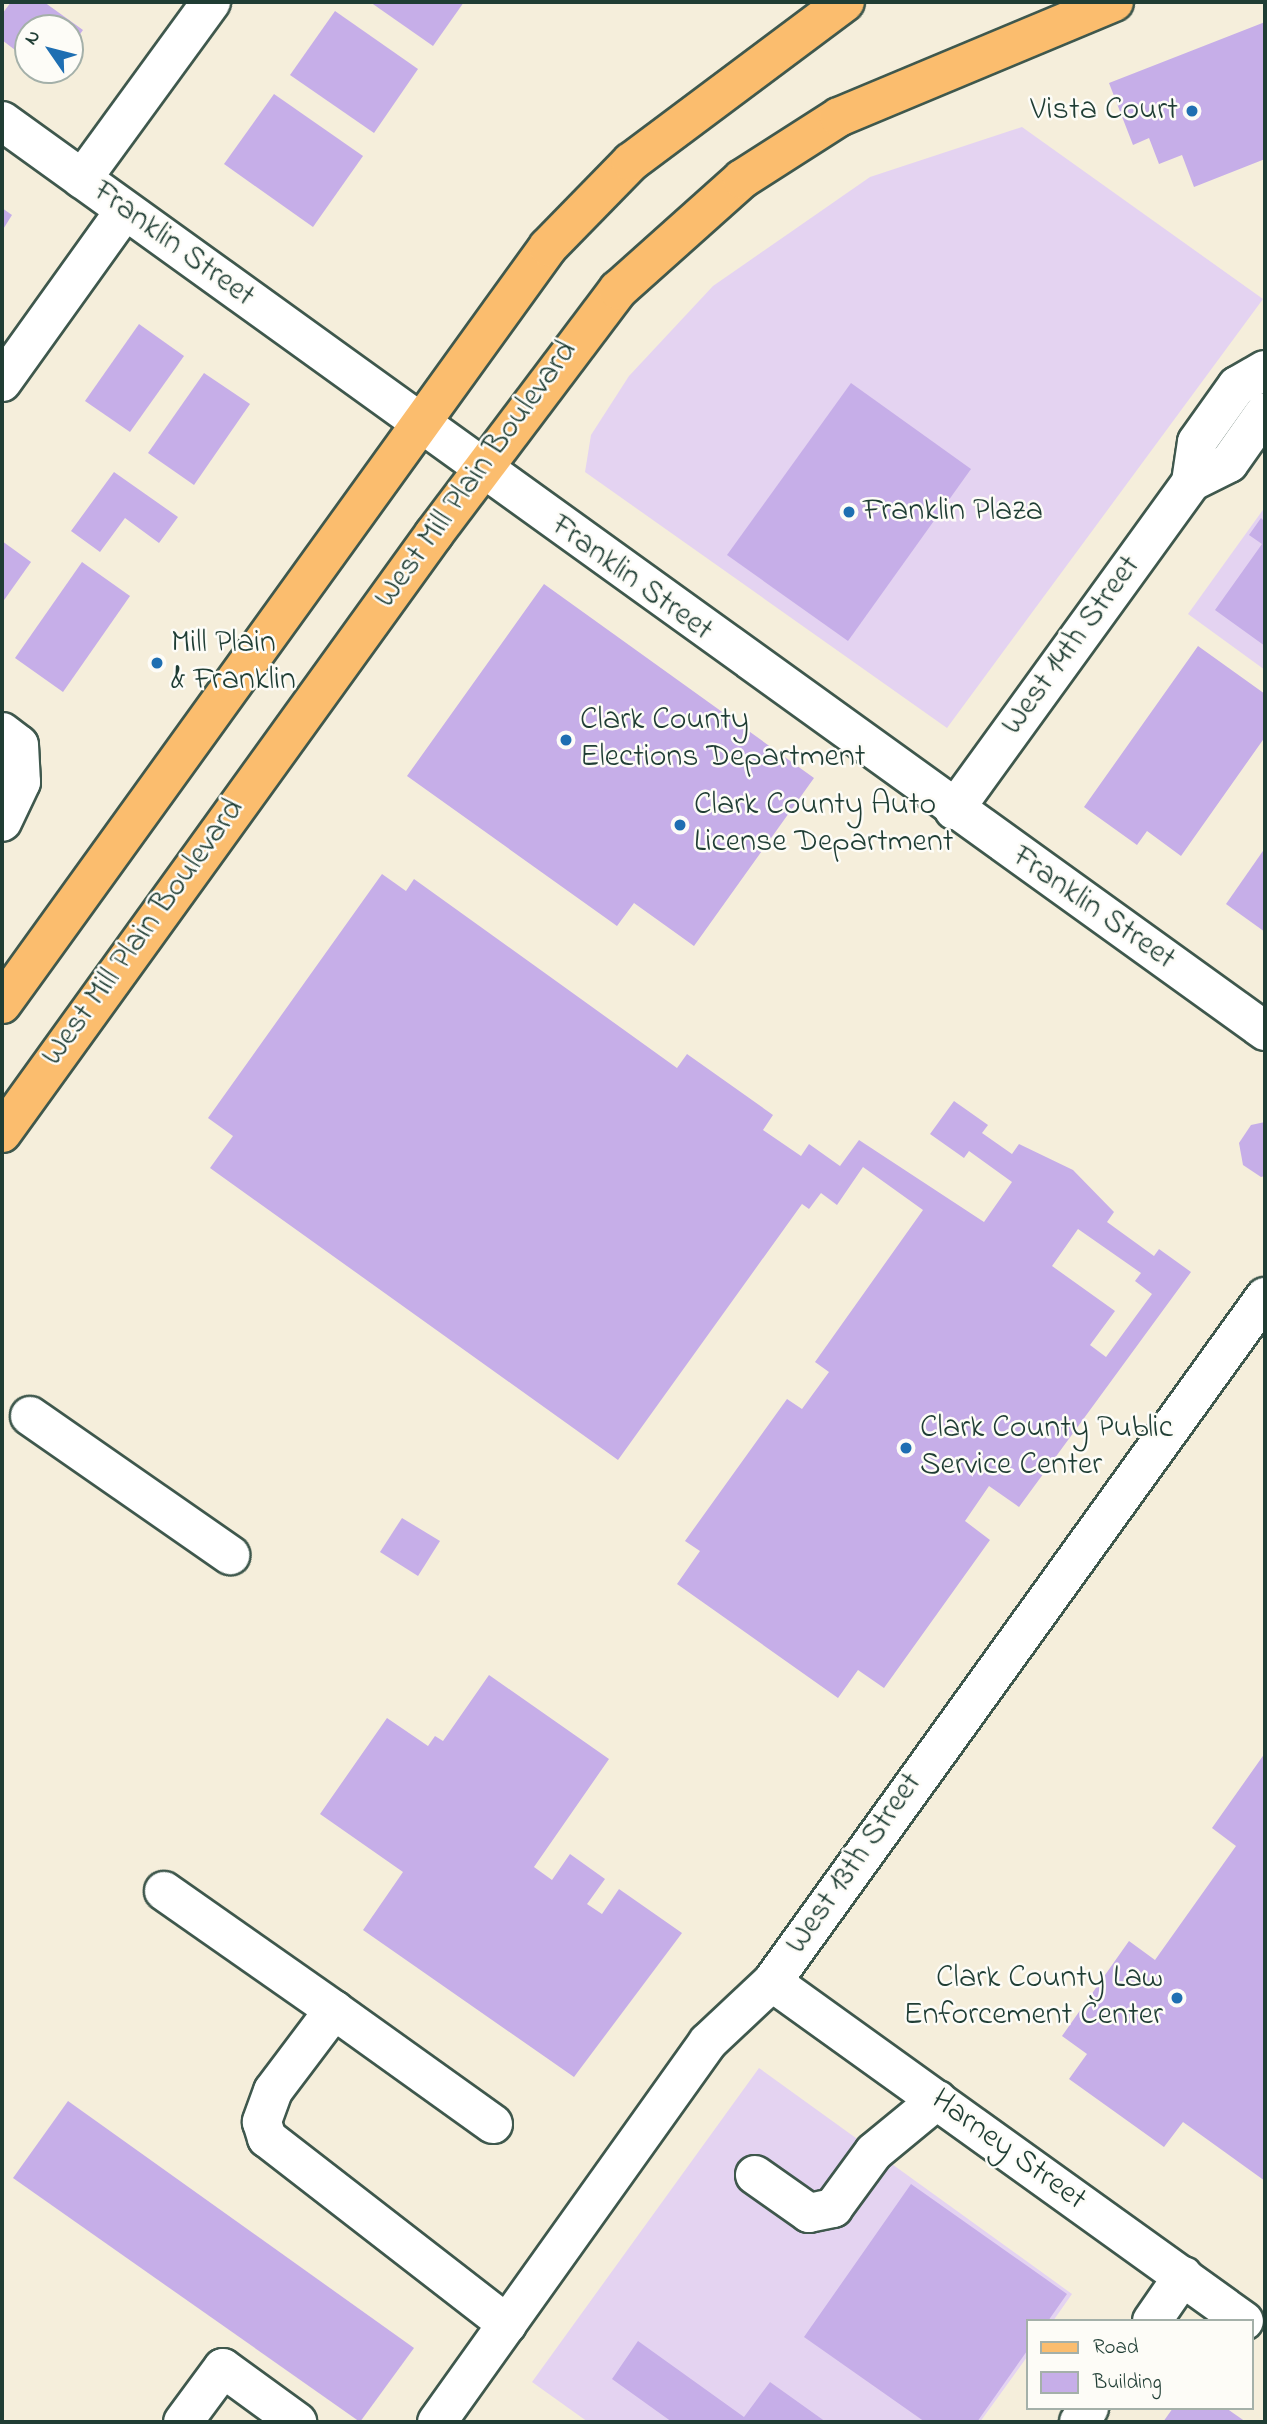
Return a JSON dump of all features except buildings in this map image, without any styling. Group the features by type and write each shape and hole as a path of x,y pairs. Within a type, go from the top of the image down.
{"main road":[{"path":"2,1004 416,425 548,247 631,162 845,2"},
{"name":"West Mill Plain Boulevard","path":"2,1133 480,471 618,290 742,179 839,117 1114,2"}],"street":[{"path":"82,179 211,2"},
{"name":"Franklin Street","path":"2,121 416,425 1265,1031"},
{"path":"2,382 125,210"},
{"name":"West 14th Street","path":"954,810 1191,482 1197,442 1237,386 1265,370"},
{"name":"West 14th Street","path":"1191,482 1229,463 1265,412"},
{"path":"2,822 21,782 10,739"},
{"name":"West 13th Street","path":"445,2419 507,2324 708,2042 772,1982 1265,1297"},
{"path":"30,1416 230,1555"},
{"path":"164,1891 493,2124"},
{"name":"Harney Street","path":"772,1982 1241,2319"},
{"path":"334,2010 273,2091 262,2122 267,2138 507,2324"},
{"path":"755,2175 810,2213 833,2208 874,2152 937,2100"},
{"path":"1153,2319 1183,2276"},
{"path":"183,2422 223,2368 297,2422"}],"shaded area":[{"path":"1022,127 1263,299 947,728 585,472 591,435 629,376 713,286 870,177"},
{"path":"1265,507 1265,670 1188,614"},
{"path":"759,2068 1072,2294 1054,2319 1026,2319 1026,2358 980,2422 588,2422 532,2382"}],"place":[{"name":"Vista Court","path":"1192,111"},
{"name":"Franklin Plaza","path":"849,512"},
{"name":"Mill Plain & Franklin","path":"157,663"},
{"name":"Clark County Elections Department","path":"566,740"},
{"name":"Clark County Auto License Department","path":"680,825"},
{"name":"Clark County Public Service Center","path":"906,1448"},
{"name":"Clark County Law Enforcement Center","path":"1177,1998"}]}
